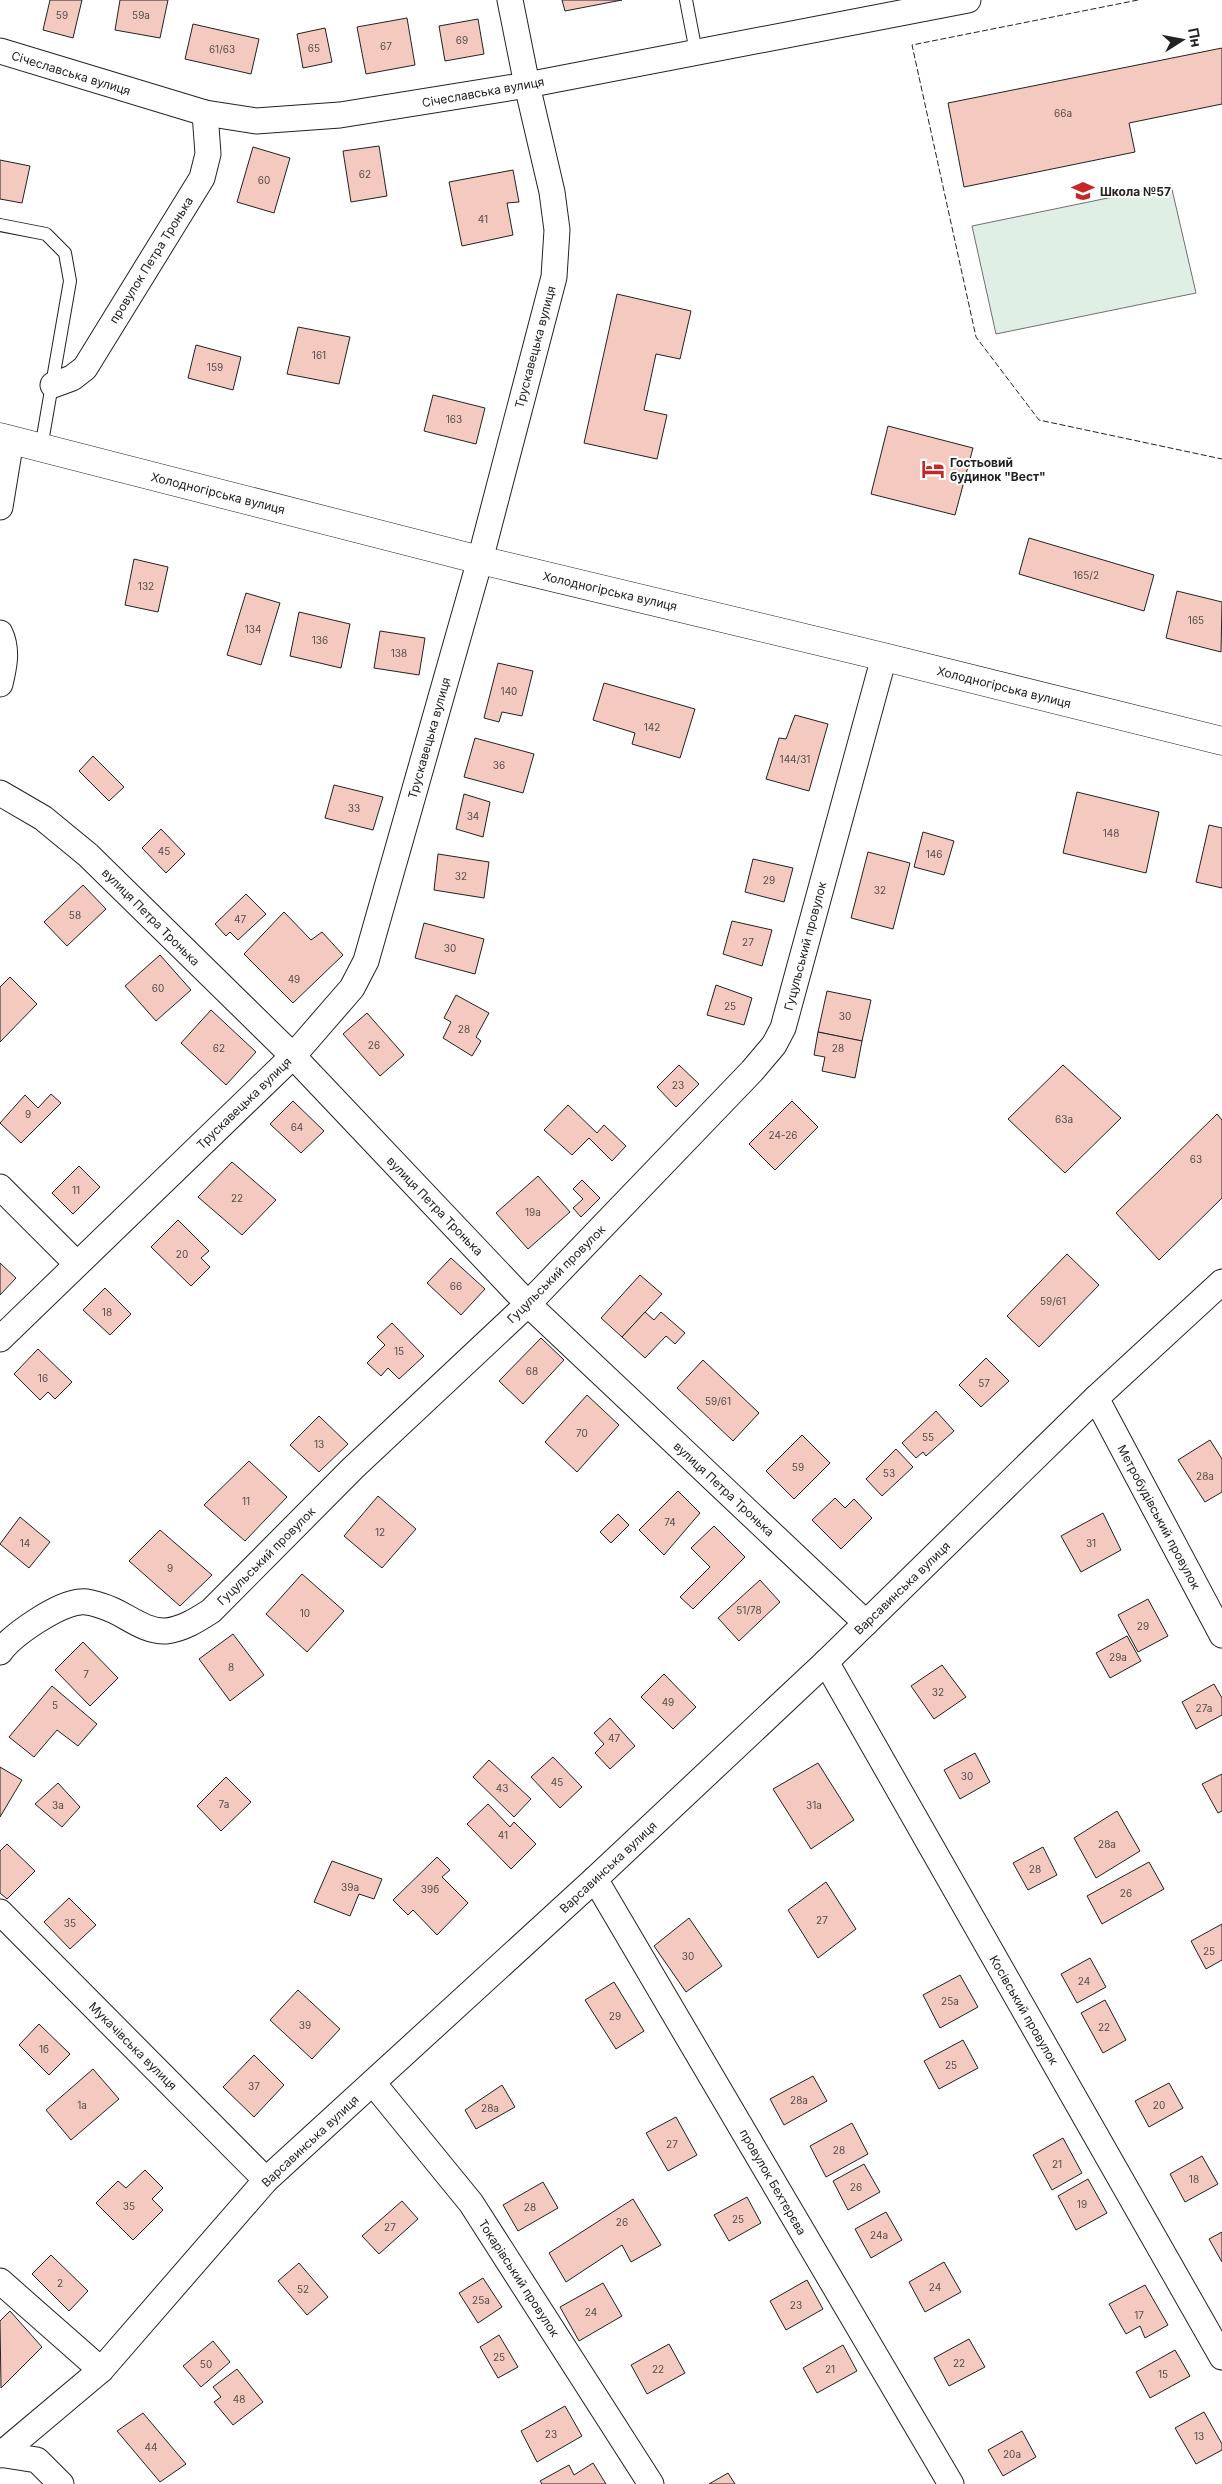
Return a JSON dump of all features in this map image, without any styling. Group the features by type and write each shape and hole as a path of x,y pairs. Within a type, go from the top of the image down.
{"main road":[{"name":"Холодногірська вулиця","path":"6,439 480,560 884,657 1222,741"}],"street":[{"name":"Трускавецька вулиця","path":"0,1339 293,1056 352,988 366,960 480,560 554,277 557,230 552,192 526,85 510,0"},
{"name":"Січеславська вулиця","path":"0,51 205,113 256,121 340,115 526,85 968,0"},
{"name":"провулок Петра Тронька","path":"53,384 72,378 85,368 202,178 208,154 205,113"},
{"path":"0,507 6,439"},
{"path":"0,633 3,640 5,661 0,684"},
{"name":"Гуцульський провулок","path":"0,1652 8,1640 46,1615 80,1602 104,1606 142,1626 165,1631 186,1626 211,1611 353,1468 528,1304 752,1071 774,1044 783,1028 884,657"},
{"name":"вулиця Петра Тронька","path":"0,794 43,818 88,855 293,1056 528,1304 866,1624"},
{"path":"0,1187 77,1264"},
{"name":"Варсавинська вулиця","path":"1,2454 102,2370 266,2180 595,1879 866,1624 1096,1398 1222,1282"},
{"name":"Метробудівський провулок","path":"1096,1398 1222,1635"},
{"name":"Косівський провулок","path":"826,1662 1222,2357"},
{"name":"провулок Бехтерєва","path":"595,1879 951,2484"},
{"name":"Мукачівська вулиця","path":"0,1912 266,2180"},
{"name":"Токарівський провулок","path":"374,2083 471,2203 651,2484"},
{"path":"0,2281 102,2370"},
{"path":"1,2454 37,2460 61,2484"}],"lane":[{"path":"686,0 696,52"},
{"path":"0,225 46,234 65,253 70,281 40,448"}],"green space":[{"path":"1171,185 1196,293 996,334 972,226"}],"building":[{"path":"50,0 82,0 73,38 43,30"},
{"path":"120,0 168,0 160,38 115,30"},
{"path":"562,0 622,0 565,11"},
{"path":"407,18 415,65 366,74 357,27"},
{"path":"478,19 484,54 445,61 439,26"},
{"path":"193,24 259,39 251,74 185,59"},
{"path":"325,28 332,62 303,68 297,34"},
{"path":"1222,48 1222,104 1129,123 1135,152 964,187 948,103"},
{"path":"379,146 387,196 351,202 343,151"},
{"path":"253,147 290,158 274,213 237,202"},
{"path":"0,160 30,166 22,203 0,199"},
{"path":"513,170 519,202 507,203 513,235 462,246 449,182"},
{"path":"617,294 691,311 680,359 656,354 644,410 667,415 657,459 584,443"},
{"path":"298,327 350,337 339,384 287,374"},
{"path":"196,345 241,357 233,390 188,378"},
{"path":"433,395 485,408 476,444 424,431"},
{"path":"888,426 973,448 955,515 871,494"},
{"path":"1029,538 1154,575 1144,611 1019,574"},
{"path":"134,559 168,567 158,612 125,605"},
{"path":"1177,591 1222,602 1221,652 1166,638"},
{"path":"246,593 280,603 261,665 227,655"},
{"path":"299,612 350,624 341,668 290,656"},
{"path":"380,631 425,638 419,675 374,668"},
{"path":"498,663 533,671 522,716 502,712 499,722 484,718"},
{"path":"604,683 695,709 680,758 632,744 635,733 593,720"},
{"path":"795,715 828,724 809,791 766,779 779,738 786,739"},
{"path":"475,738 534,754 523,793 464,777"},
{"path":"93,756 124,787 109,801 79,771"},
{"path":"334,785 383,797 373,830 325,818"},
{"path":"1077,792 1159,812 1146,873 1063,853"},
{"path":"464,794 490,802 483,837 456,829"},
{"path":"1209,825 1222,828 1222,888 1196,882"},
{"path":"161,829 185,854 166,873 142,848"},
{"path":"923,832 954,841 944,875 914,867"},
{"path":"868,852 910,863 893,929 851,918"},
{"path":"438,854 489,862 484,898 434,890"},
{"path":"753,859 793,868 784,902 745,892"},
{"path":"83,885 106,909 67,946 44,922"},
{"path":"246,894 266,914 238,940 230,932 226,936 215,924"},
{"path":"284,912 311,940 322,932 343,955 293,1003 244,954"},
{"path":"732,921 772,930 762,966 723,954"},
{"path":"424,923 484,939 475,974 415,958"},
{"path":"160,955 191,990 156,1021 125,986"},
{"path":"10,977 37,1004 0,1042 0,987"},
{"path":"716,985 752,998 744,1025 707,1015"},
{"path":"827,991 871,1000 862,1041 818,1032"},
{"path":"456,995 489,1013 476,1037 481,1041 472,1056 443,1038 451,1022 444,1018"},
{"path":"211,1010 256,1052 226,1085 181,1043"},
{"path":"367,1013 404,1055 380,1076 343,1034"},
{"path":"818,1032 862,1041 855,1078 822,1071 825,1057 814,1055"},
{"path":"679,1065 699,1084 676,1107 657,1087"},
{"path":"1063,1065 1121,1118 1065,1173 1008,1119"},
{"path":"51,1094 61,1103 21,1143 0,1123 25,1095 38,1108"},
{"path":"293,1101 324,1131 301,1153 270,1124"},
{"path":"792,1101 818,1127 775,1170 749,1144"},
{"path":"568,1105 597,1133 604,1125 626,1146 612,1161 589,1138 572,1155 544,1130"},
{"path":"1217,1114 1222,1120 1222,1198 1159,1260 1116,1213"},
{"path":"232,1162 276,1200 242,1235 198,1197"},
{"path":"79,1166 100,1187 73,1214 52,1193"},
{"path":"538,1176 570,1212 528,1249 496,1213"},
{"path":"582,1180 600,1198 581,1217 573,1208 583,1199 573,1189"},
{"path":"178,1220 209,1251 201,1258 210,1267 191,1286 151,1247"},
{"path":"1067,1254 1099,1285 1039,1347 1007,1316"},
{"path":"451,1258 485,1289 461,1315 427,1283"},
{"path":"0,1263 16,1278 0,1295"},
{"path":"640,1275 662,1294 622,1337 601,1318"},
{"path":"105,1288 131,1314 110,1335 83,1310"},
{"path":"645,1312 654,1320 661,1312 685,1333 675,1344 666,1336 645,1358 622,1337"},
{"path":"392,1323 424,1356 399,1379 388,1368 381,1376 367,1363 385,1345 377,1337"},
{"path":"541,1338 564,1360 523,1404 499,1381"},
{"path":"38,1349 72,1382 55,1399 48,1392 40,1400 14,1374"},
{"path":"986,1358 1009,1381 981,1407 959,1385"},
{"path":"703,1360 759,1413 733,1441 677,1388"},
{"path":"587,1395 619,1425 577,1472 545,1442"},
{"path":"936,1411 954,1431 926,1456 923,1452 916,1458 902,1443"},
{"path":"319,1416 348,1444 319,1472 290,1445"},
{"path":"802,1435 830,1463 794,1499 766,1471"},
{"path":"1210,1440 1222,1459 1222,1492 1205,1502 1178,1460"},
{"path":"896,1449 913,1467 882,1496 866,1479"},
{"path":"249,1461 287,1497 245,1541 204,1505"},
{"path":"678,1491 700,1513 664,1555 639,1530"},
{"path":"378,1496 416,1529 382,1568 344,1536"},
{"path":"835,1498 845,1508 854,1499 872,1518 841,1549 812,1520"},
{"path":"1103,1513 1121,1550 1081,1572 1061,1536"},
{"path":"618,1514 629,1525 611,1543 600,1532"},
{"path":"20,1517 50,1542 29,1568 0,1544"},
{"path":"714,1526 745,1557 693,1609 680,1597 710,1567 691,1548"},
{"path":"160,1530 212,1575 180,1606 129,1561"},
{"path":"302,1574 344,1611 307,1652 266,1614"},
{"path":"760,1580 780,1602 739,1641 718,1618"},
{"path":"1148,1599 1168,1636 1138,1652 1118,1615"},
{"path":"233,1634 264,1675 230,1701 199,1659"},
{"path":"1127,1636 1141,1661 1110,1678 1096,1653"},
{"path":"83,1642 118,1678 90,1706 55,1670"},
{"path":"942,1665 966,1697 934,1719 911,1686"},
{"path":"664,1674 696,1707 673,1729 641,1697"},
{"path":"1214,1684 1222,1698 1222,1715 1196,1729 1182,1702"},
{"path":"52,1686 97,1724 78,1746 57,1730 34,1757 9,1737"},
{"path":"610,1718 635,1746 610,1769 595,1753 604,1744 594,1733"},
{"path":"975,1753 990,1782 960,1799 944,1770"},
{"path":"553,1757 582,1787 560,1808 531,1777"},
{"path":"489,1760 531,1799 514,1817 473,1777"},
{"path":"818,1763 854,1820 811,1849 773,1789"},
{"path":"0,1767 22,1780 0,1817"},
{"path":"1222,1774 1222,1811 1218,1813 1202,1784"},
{"path":"226,1777 251,1802 221,1831 197,1806"},
{"path":"58,1783 80,1807 62,1827 35,1804"},
{"path":"488,1804 510,1827 514,1822 536,1844 511,1869 467,1824"},
{"path":"1117,1811 1140,1851 1096,1878 1074,1838"},
{"path":"7,1844 35,1871 7,1899 0,1893 0,1851"},
{"path":"1043,1847 1057,1875 1028,1890 1013,1863"},
{"path":"437,1857 450,1870 442,1877 468,1903 437,1935 413,1910 408,1915 393,1900"},
{"path":"332,1861 382,1879 374,1899 359,1894 350,1916 314,1902"},
{"path":"1149,1862 1164,1889 1102,1924 1087,1896"},
{"path":"826,1882 856,1929 818,1958 788,1910"},
{"path":"69,1898 96,1925 70,1949 44,1922"},
{"path":"689,1918 722,1966 686,1992 654,1946"},
{"path":"1222,1924 1222,1960 1206,1969 1191,1941"},
{"path":"1090,1958 1106,1987 1077,2003 1061,1974"},
{"path":"960,1975 978,2007 940,2028 923,1995"},
{"path":"614,1982 644,2031 616,2049 585,2000"},
{"path":"298,1990 340,2029 312,2059 270,2020"},
{"path":"1105,2000 1126,2040 1103,2053 1081,2013"},
{"path":"39,2024 70,2054 49,2075 19,2045"},
{"path":"963,2040 978,2068 939,2089 924,2061"},
{"path":"254,2055 284,2085 254,2117 223,2087"},
{"path":"93,2069 119,2099 71,2140 46,2110"},
{"path":"813,2076 827,2101 784,2125 770,2099"},
{"path":"1169,2083 1183,2108 1149,2127 1135,2101"},
{"path":"502,2085 515,2107 476,2129 465,2110"},
{"path":"676,2117 697,2155 668,2171 646,2133"},
{"path":"852,2123 868,2154 826,2177 810,2146"},
{"path":"1063,2138 1082,2173 1052,2190 1033,2155"},
{"path":"1202,2156 1218,2184 1185,2202 1170,2174"},
{"path":"864,2164 880,2192 848,2210 833,2181"},
{"path":"145,2170 163,2188 152,2199 163,2210 133,2240 96,2203 118,2181 126,2188"},
{"path":"1088,2179 1107,2213 1076,2230 1058,2196"},
{"path":"543,2182 558,2208 518,2231 503,2205"},
{"path":"747,2197 761,2223 729,2241 714,2215"},
{"path":"633,2199 661,2245 631,2262 622,2245 566,2282 549,2253"},
{"path":"402,2201 418,2219 379,2254 362,2236"},
{"path":"886,2212 902,2240 871,2258 855,2229"},
{"path":"1222,2232 1222,2262 1209,2239"},
{"path":"51,2255 88,2291 69,2311 32,2274"},
{"path":"944,2262 961,2292 925,2312 909,2282"},
{"path":"299,2263 328,2297 307,2315 278,2281"},
{"path":"483,2278 502,2307 478,2323 459,2293"},
{"path":"807,2280 823,2309 786,2330 770,2301"},
{"path":"603,2283 622,2316 579,2341 560,2307"},
{"path":"1145,2285 1168,2325 1145,2338 1140,2326 1126,2334 1109,2304"},
{"path":"10,2311 42,2347 1,2388 0,2321"},
{"path":"499,2335 518,2367 498,2378 480,2347"},
{"path":"969,2339 985,2367 949,2386 934,2358"},
{"path":"213,2341 230,2362 201,2387 183,2366"},
{"path":"669,2344 685,2373 647,2394 631,2365"},
{"path":"843,2345 857,2371 817,2393 803,2368"},
{"path":"1175,2350 1190,2376 1150,2398 1136,2372"},
{"path":"237,2369 263,2402 233,2425 214,2402 221,2397 213,2387"},
{"path":"565,2406 582,2436 537,2462 521,2431"},
{"path":"1204,2412 1222,2444 1222,2450 1196,2464 1175,2428"},
{"path":"143,2413 186,2464 160,2482 117,2431"},
{"path":"1022,2431 1036,2457 1003,2476 988,2450"},
{"path":"593,2463 606,2484 542,2484 540,2481 569,2465 574,2475"},
{"path":"728,2473 735,2484 709,2484"}],"fence":[{"path":"1138,0 912,45 976,337 1039,420 1222,459"}],"place":[{"name":"Школа №57","path":"1083,191"},
{"name":"Гостьовий будинок \"Вест\"","path":"933,469"}]}
